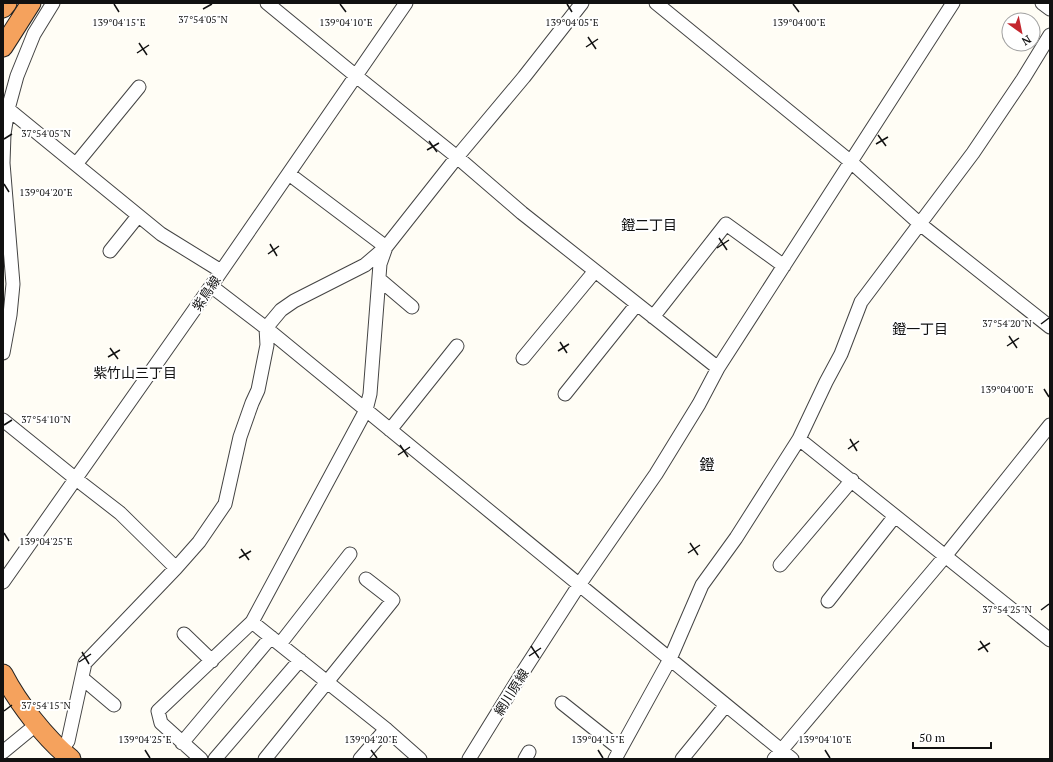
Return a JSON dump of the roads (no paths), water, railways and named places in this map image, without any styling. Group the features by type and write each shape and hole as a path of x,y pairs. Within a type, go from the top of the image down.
{"highway":[{"path":"3,8 7,3"},
{"path":"3,47 31,3"},
{"path":"3,674 12,691 37,724 66,755"}],"street":[{"path":"3,353 10,315 13,284 3,163 4,134 8,109 17,76 34,34 53,3"},
{"path":"267,3 457,156 522,213 718,368"},
{"name":"紫鳥線","path":"3,582 289,174 406,3"},
{"path":"66,755 85,664 199,542 225,504 240,437 258,390 267,345 266,328 281,310 294,301 365,265 386,248 457,156 524,77 582,3"},
{"path":"656,3 851,162 920,224 1050,327"},
{"name":"網川原線","path":"469,759 579,585 656,474 699,404 718,368 953,3"},
{"path":"1042,3 1050,9"},
{"path":"562,703 618,754 670,659 702,585 736,538 799,438 841,354 861,302 973,153 1023,80 1050,35"},
{"path":"76,164 139,87"},
{"path":"8,109 161,234 221,271"},
{"path":"289,174 386,248"},
{"path":"110,251 138,216"},
{"path":"653,317 726,224 784,266"},
{"path":"201,759 161,723 158,711 252,622 366,410 370,394 380,264 386,248"},
{"path":"523,358 595,271"},
{"path":"379,279 412,307"},
{"path":"211,286 266,328 726,705 778,755 792,759"},
{"path":"565,394 637,304"},
{"path":"390,430 457,346"},
{"path":"3,420 120,513 176,568"},
{"path":"778,755 944,556 1050,425"},
{"path":"799,438 1050,640"},
{"path":"780,564 852,480"},
{"path":"828,601 895,516"},
{"path":"182,743 275,641 350,554"},
{"path":"265,759 393,600 366,579"},
{"path":"252,622 386,729 420,759"},
{"path":"184,634 212,661"},
{"path":"215,759 300,660"},
{"path":"82,678 114,705"},
{"path":"682,759 726,705"},
{"path":"3,752 37,724"},
{"path":"360,759 386,729"}],"district":[{"name":"鐙二丁目","path":"649,225"},
{"name":"鐙一丁目","path":"920,329"},
{"name":"紫竹山三丁目","path":"135,373"},
{"name":"鐙","path":"707,465"}]}
